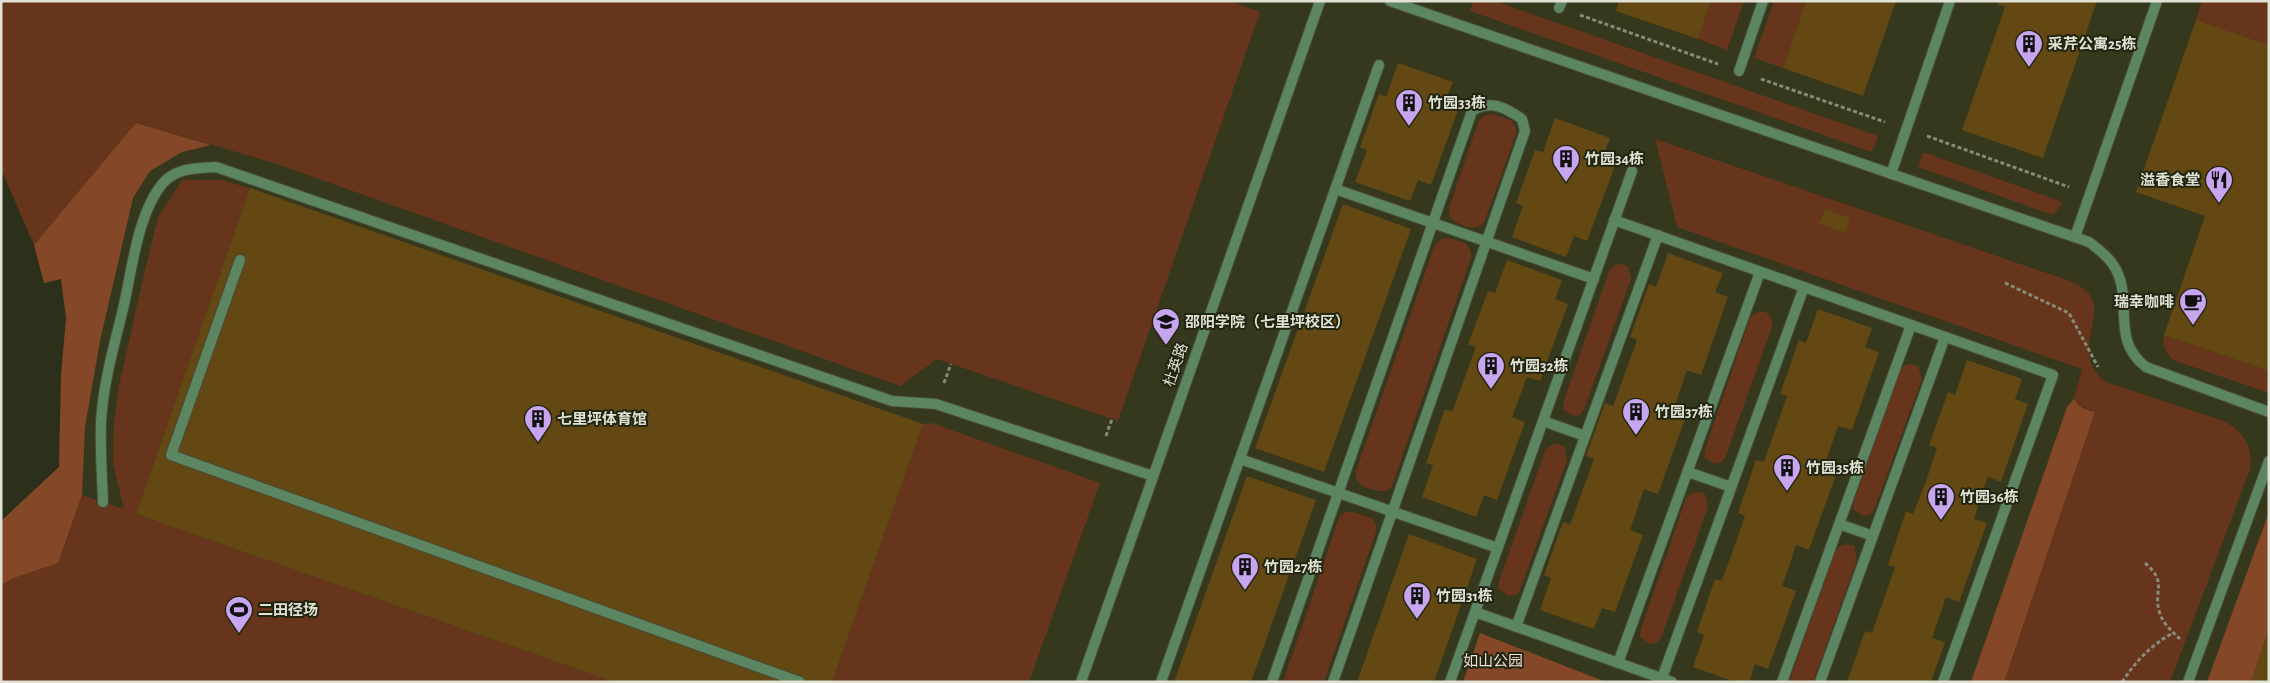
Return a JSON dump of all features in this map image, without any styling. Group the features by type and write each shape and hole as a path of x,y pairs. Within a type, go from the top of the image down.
{"street":[{"path":"1390,1 2088,242 2104,253 2115,267 2122,289 2128,347 2134,358 2146,367 2269,412"},
{"path":"1739,71 1763,1"},
{"path":"1891,174 1950,1"},
{"path":"2075,237 2156,1"},
{"name":"杜英路","path":"1081,682 1317,2"},
{"path":"1161,682 1379,65"},
{"path":"1272,682 1472,111 1481,105 1503,106 1522,119 1525,131 1333,682"},
{"path":"103,502 101,422 106,384 141,231 150,204 164,182 177,172 192,168 216,167 892,401 936,404 1153,476"},
{"path":"1450,682 1632,171"},
{"path":"1335,190 1594,279"},
{"path":"1614,220 2053,375 1943,682"},
{"path":"1516,627 1658,235"},
{"path":"240,260 171,455 800,682"},
{"path":"1618,663 1760,272"},
{"path":"1475,612 1667,680 1731,486 1804,286"},
{"path":"1782,682 1912,325"},
{"path":"1820,682 1945,337"},
{"path":"1543,421 1585,436"},
{"path":"1240,460 1498,548"},
{"path":"2188,682 2269,461"},
{"path":"1688,472 1731,486"},
{"path":"1839,524 1873,536"}],"path":[{"path":"1561,5 1739,71 2090,194"},
{"path":"2005,283 2069,313 2098,367"},
{"path":"942,385 951,364"},
{"path":"2145,563 2154,570 2160,583 2158,597 2160,613 2167,628 2180,639 2200,650"},
{"path":"2122,682 2142,655 2158,641 2173,633"}],"shaded area":[{"name":"邵阳学院（七里坪校区）","path":"1,1 2269,1 2269,682 1,682 1,521 59,467 61,375 66,318 61,279 44,283 34,245 1,169"},
{"path":"1,1 1230,1 1260,12 1118,421 937,359 900,386 274,163 137,123 34,245 1,169"},
{"path":"1473,1 1495,1 1878,136 1872,152 1470,11"},
{"path":"1711,1 1744,1 1727,50 1698,39"},
{"path":"1774,1 1806,1 1783,68 1754,58"},
{"path":"2202,1 2265,1 2269,6 2269,45 2196,20"},
{"path":"1493,114 1511,120 1516,128 1516,134 1484,223 1471,228 1466,227 1449,216 1449,208 1479,120 1485,115"},
{"path":"1655,139 2073,282 2087,292 2094,306 2089,349 2090,360 2095,371 2106,382 2224,421 2242,435 2246,440 2250,453 2250,469 2170,682 2004,682 2095,412 2076,404 2074,399 2082,369 1677,227"},
{"path":"1923,152 2063,202 2053,215 1918,167"},
{"name":"二田径场","path":"182,180 221,180 250,188 136,514 614,682 1,682 1,585 14,578 58,563 82,495 124,509 113,464 114,422 119,385 158,217"},
{"path":"1449,238 1467,244 1471,252 1471,258 1392,486 1387,491 1370,489 1356,480 1356,471 1435,244 1441,239"},
{"path":"1622,264 1628,266 1631,279 1584,410 1580,415 1573,416 1563,409 1564,400 1609,271 1615,265"},
{"path":"1763,311 1769,314 1772,320 1772,327 1725,458 1720,463 1714,464 1704,457 1705,449 1750,318 1756,313"},
{"path":"2164,335 2269,371 2269,393 2173,360 2165,349"},
{"path":"1913,364 1918,366 1922,379 1874,510 1870,515 1863,516 1853,509 1854,501 1899,371 1905,365"},
{"path":"932,423 1100,483 1029,682 832,682 923,424"},
{"path":"1558,444 1564,446 1567,460 1520,590 1516,595 1508,596 1499,589 1499,581 1545,451 1551,445"},
{"path":"1699,492 1705,494 1708,507 1661,638 1656,643 1650,644 1640,637 1641,629 1686,498 1692,493"},
{"path":"1345,512 1353,512 1372,518 1376,525 1376,532 1324,682 1283,682 1339,518"},
{"path":"1848,544 1854,546 1857,560 1813,682 1789,682 1835,551 1841,545"}],"green space":[{"path":"136,123 211,145 182,152 150,171 133,198 100,341 85,427 82,495 58,563 14,578 1,585 1,521 59,467 61,375 66,318 61,279 44,283 34,245"},
{"path":"2074,399 2080,406 2095,412 2004,682 1971,682 2067,407"},
{"path":"2269,512 2269,629 2251,682 2207,682"},
{"name":"如山公园","path":"1480,633 1606,682 1463,682"}],"building":[{"path":"1619,1 1711,1 1698,39 1616,11"},
{"path":"1806,1 1896,1 1863,96 1783,68"},
{"name":"采芹公寓25栋","path":"1998,1 2097,1 2043,158 1962,130 2005,7 1997,4"},
{"name":"溢香食堂","path":"2196,20 2269,45 2269,371 2164,335 2205,216 2136,192"},
{"name":"竹园33栋","path":"1398,63 1453,82 1445,102 1459,107 1431,185 1418,180 1410,201 1355,182 1367,150 1360,147 1379,94 1386,97"},
{"name":"竹园34栋","path":"1555,118 1610,138 1602,158 1616,163 1587,241 1574,236 1566,257 1512,237 1523,206 1516,203 1535,150 1543,152"},
{"name":"七里坪体育馆","path":"250,188 923,424 832,682 614,682 136,514"},
{"path":"1343,204 1411,229 1324,472 1255,448"},
{"path":"1825,209 1850,218 1845,233 1819,224"},
{"name":"竹园37栋","path":"1668,253 1723,273 1715,292 1728,297 1701,375 1687,370 1673,411 1686,416 1658,494 1644,489 1630,530 1643,535 1615,612 1602,608 1594,629 1540,610 1551,578 1544,575 1563,522 1570,525 1594,459 1586,456 1605,403 1613,406 1637,340 1630,337 1649,284 1656,287"},
{"name":"竹园32栋","path":"1507,260 1562,280 1555,299 1568,304 1540,381 1527,377 1512,417 1525,422 1497,500 1484,495 1476,517 1422,497 1433,465 1426,463 1445,409 1452,412 1476,347 1468,344 1488,291 1495,293"},
{"name":"竹园35栋","path":"1818,309 1872,328 1865,347 1879,352 1852,430 1838,426 1824,467 1837,472 1809,550 1796,545 1782,586 1796,591 1768,669 1755,664 1749,682 1735,682 1693,667 1704,635 1697,632 1715,579 1722,581 1745,516 1738,513 1756,460 1764,462 1787,396 1780,394 1799,340 1806,343"},
{"name":"竹园36栋","path":"1967,360 2022,379 2015,399 2028,404 2001,482 1988,477 1980,499 1974,519 1987,523 1959,602 1946,597 1932,638 1945,642 1931,682 1847,682 1865,631 1872,633 1895,567 1888,565 1906,511 1913,514 1926,481 1937,448 1929,445 1948,392 1955,395"},
{"name":"竹园27栋","path":"1247,476 1316,500 1251,682 1174,682"},
{"name":"竹园31栋","path":"1409,534 1477,559 1434,682 1357,682"},
{"path":"2268,630 2269,682 2251,682"}],"place":[{"name":"采芹公寓25栋","path":"2029,68"},
{"name":"竹园33栋","path":"1409,127"},
{"name":"竹园34栋","path":"1566,183"},
{"name":"溢香食堂","path":"2219,204"},
{"name":"瑞幸咖啡","path":"2193,326"},
{"name":"邵阳学院（七里坪校区）","path":"1166,346"},
{"name":"竹园32栋","path":"1491,390"},
{"name":"竹园37栋","path":"1636,436"},
{"name":"七里坪体育馆","path":"538,443"},
{"name":"竹园35栋","path":"1787,492"},
{"name":"竹园36栋","path":"1941,521"},
{"name":"竹园27栋","path":"1245,591"},
{"name":"竹园31栋","path":"1417,620"},
{"name":"二田径场","path":"239,634"}]}
